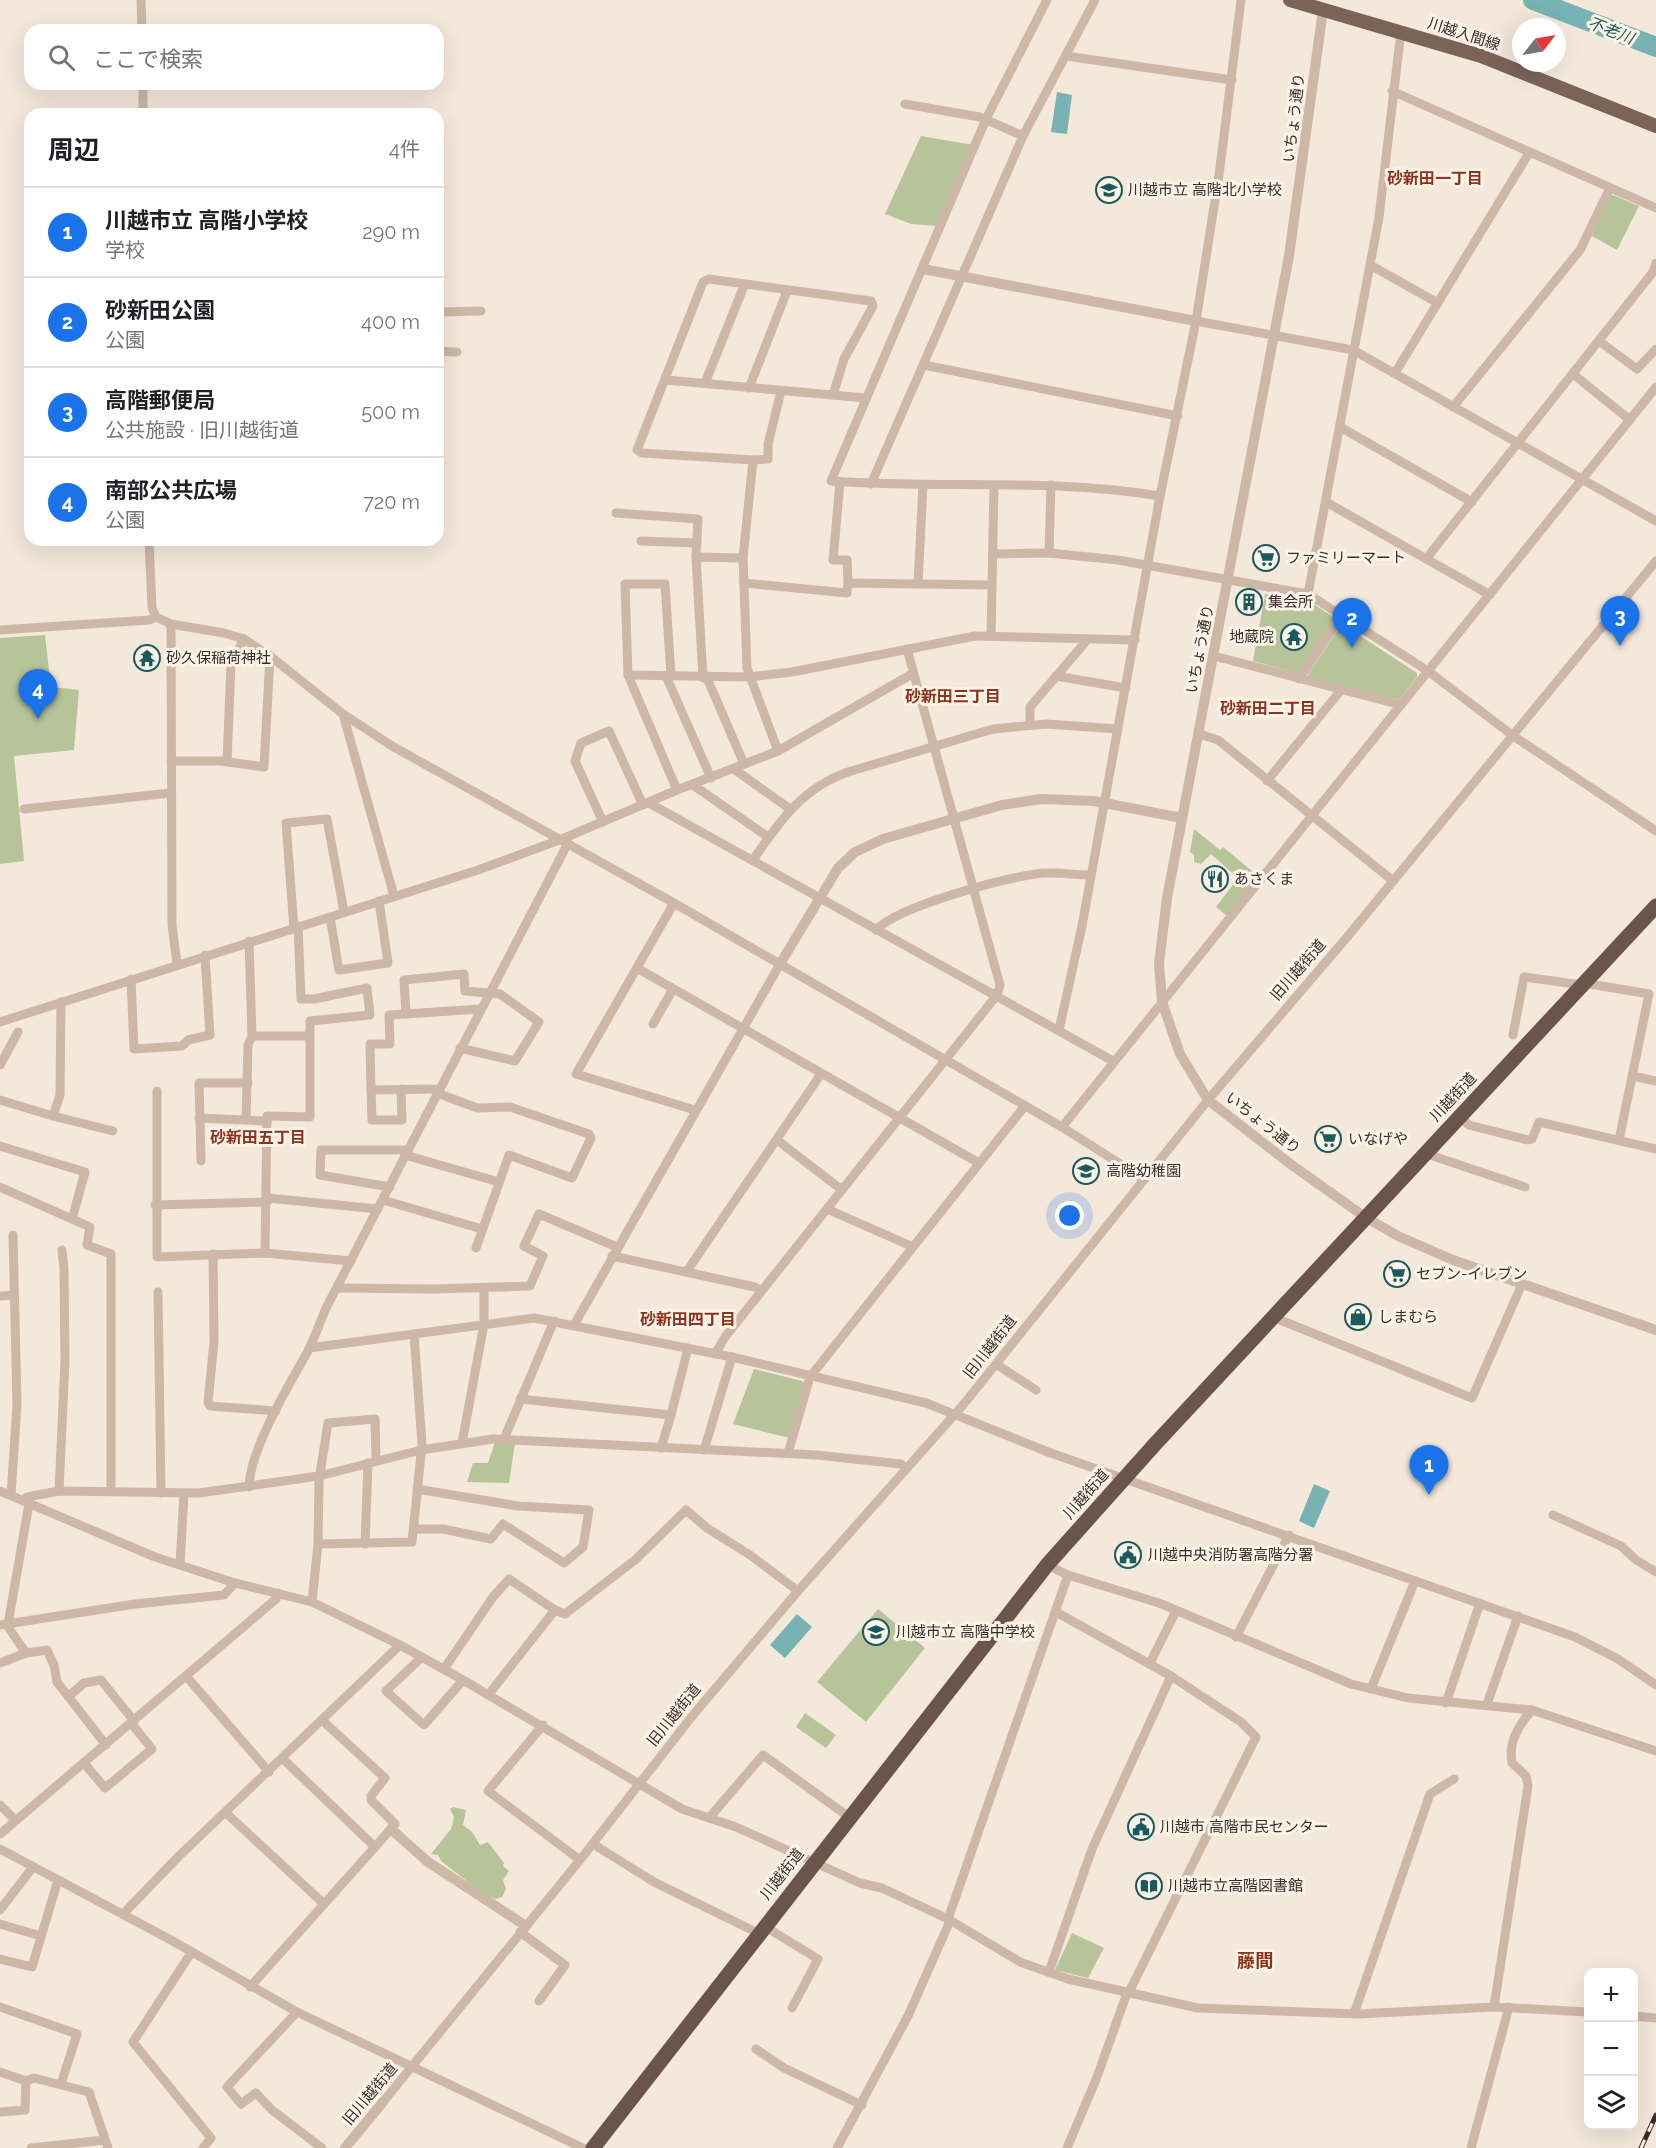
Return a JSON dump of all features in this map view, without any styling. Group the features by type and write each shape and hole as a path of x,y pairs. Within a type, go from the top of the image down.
{"highway":[{"name":"川越街道","path":"593,2148 814,1861 1047,1565 1123,1479 1424,1153 1656,906"}],"main road":[{"name":"川越入間線","path":"1290,0 1323,5 1481,56 1656,126"}],"street":[{"path":"141,0 142,24"},
{"path":"1047,0 986,119 831,481 923,485 1051,485 1114,488 1160,496"},
{"path":"872,484 1023,136 1095,0"},
{"path":"1059,1030 1091,875 1160,496 1196,321 1232,80 1241,0"},
{"name":"いちょう通り","path":"1323,5 1298,197 1275,336 1182,818 1161,940 1159,963 1162,1002 1180,1054 1208,1100 1289,1163 1365,1217 1398,1236 1454,1260 1656,1330"},
{"path":"1308,594 1379,217 1392,91 1401,32"},
{"path":"1065,56 1232,80"},
{"path":"143,90 143,108"},
{"path":"1392,91 1656,208"},
{"path":"905,104 986,119 1023,136"},
{"path":"1395,373 1528,153"},
{"path":"1453,407 1580,250 1610,188"},
{"path":"1426,559 1653,272 1656,263"},
{"path":"1370,265 1438,303"},
{"path":"923,269 1353,350 1656,521"},
{"path":"781,391 772,436 768,444 768,459 642,453 637,450 703,282 709,279 744,286 872,301 873,306 844,359 833,395"},
{"path":"705,383 744,286"},
{"path":"749,388 787,291"},
{"path":"444,313 481,312"},
{"path":"1599,340 1637,369 1656,349"},
{"path":"444,351 457,352"},
{"path":"924,365 1178,416"},
{"path":"1573,374 1630,420"},
{"path":"666,380 865,398"},
{"path":"1062,1127 1656,387"},
{"path":"1340,427 1472,502"},
{"path":"753,460 743,558 744,627 749,677 778,751"},
{"path":"744,583 847,593 847,560 833,560 840,482"},
{"path":"918,584 923,485"},
{"path":"1049,554 1051,485"},
{"path":"991,636 994,486"},
{"path":"1326,502 1490,595"},
{"path":"616,513 698,519 696,557 705,678 744,764"},
{"path":"641,541 697,543"},
{"path":"149,546 152,608 156,617 171,624 224,633 244,639 270,656 344,714 392,746 565,841 780,964 1062,1127 1144,1179"},
{"path":"993,554 1049,554 1148,566 1308,594 1428,672 1512,735 1656,831"},
{"path":"696,557 743,558"},
{"name":"旧川越街道","path":"345,2148 593,1844 693,1715 798,1591 954,1415 1208,1100 1656,561"},
{"path":"848,583 992,585"},
{"path":"677,790 628,675 625,584 665,584 668,676 711,778"},
{"path":"1299,679 1342,615"},
{"path":"0,630 149,620 156,617"},
{"path":"171,624 172,925 177,964"},
{"path":"628,675 749,677 792,672 975,636 1135,640"},
{"path":"227,762 231,664 244,639"},
{"path":"1030,725 1030,707 1088,639"},
{"path":"715,1354 725,1337 761,1291 997,995 1000,985 912,674 907,649"},
{"path":"171,761 264,765 270,656"},
{"path":"1214,656 1401,705"},
{"path":"0,1022 565,841 677,790 778,751 912,674"},
{"path":"1056,676 1126,688"},
{"path":"1267,781 1341,690"},
{"path":"344,714 394,896"},
{"path":"753,860 790,809 839,775 993,729 1062,724 1118,729"},
{"path":"603,822 575,761 581,743 609,731 646,804 753,860 1113,1061"},
{"path":"1199,734 1218,740 1392,880"},
{"path":"734,769 790,809"},
{"path":"693,785 768,837"},
{"path":"24,809 170,793"},
{"path":"574,1325 695,1110 818,898 838,868 869,844 1002,805 1041,799 1103,802 1182,818"},
{"path":"265,1253 267,1116 310,1117 308,1036 310,1021 370,1015 368,989 301,999 286,823 327,819 344,912"},
{"path":"249,1487 250,1474 276,1412 565,841"},
{"path":"876,930 891,916 904,911 1035,874 1091,875"},
{"path":"330,917 339,970 388,963 379,902"},
{"path":"674,903 576,1074 695,1110"},
{"path":"246,1120 248,1045 252,1036 249,941"},
{"path":"131,979 134,1049 182,1046 188,1040 210,1035 205,955"},
{"path":"637,968 979,1163"},
{"path":"406,1014 406,979 464,974 465,991 500,994 540,1022 515,1061 460,1048"},
{"path":"1513,1035 1524,977 1648,992 1619,1140"},
{"path":"653,1024 673,989"},
{"path":"53,1116 60,1095 61,1002"},
{"path":"401,1089 402,1119 372,1120 370,1044 390,1044 390,1015 480,1010"},
{"path":"0,1065 18,1032"},
{"path":"252,1036 308,1036"},
{"path":"687,1271 820,1074"},
{"path":"1633,1076 1656,1081"},
{"path":"201,1161 200,1083 248,1083"},
{"path":"371,1090 438,1091 477,1108 510,1107 589,1134 591,1138 572,1178 509,1155 476,1248"},
{"path":"157,1091 155,1205 157,1257 265,1253 351,1261"},
{"path":"0,1100 113,1131"},
{"path":"788,1453 810,1377 911,1246 1024,1107"},
{"path":"1459,1117 1469,1125 1528,1140 1532,1139 1539,1122 1656,1149"},
{"path":"200,1118 267,1120"},
{"path":"777,1140 842,1190"},
{"path":"0,1146 85,1172 72,1219"},
{"path":"390,1186 320,1175 321,1150 406,1153 500,1182"},
{"path":"1424,1153 1525,1187"},
{"path":"0,1187 90,1227 87,1245 111,1254 111,1490"},
{"path":"155,1205 267,1200 378,1209"},
{"path":"383,1200 482,1229"},
{"path":"827,1209 911,1246"},
{"path":"337,1288 484,1288 532,1284 543,1256 524,1246 538,1214 615,1252 761,1291"},
{"path":"10,1495 17,1404 13,1235"},
{"path":"59,1491 65,1361 62,1250"},
{"path":"213,1254 214,1341 208,1403 210,1406 276,1412"},
{"path":"1273,1317 1472,1398 1522,1284"},
{"path":"462,1443 484,1324 484,1288"},
{"path":"158,1292 161,1493"},
{"path":"0,1296 14,1295"},
{"path":"309,1348 534,1318 732,1357 926,1403 1123,1479 1518,1616 1599,1648 1656,1685"},
{"path":"504,1439 554,1321"},
{"path":"318,1544 412,1542 421,1450 414,1334"},
{"path":"661,1448 688,1348"},
{"path":"704,1449 732,1357"},
{"path":"996,1364 1036,1390"},
{"path":"520,1400 671,1415"},
{"path":"312,1602 318,1544 319,1476 328,1423 375,1419 365,1544"},
{"path":"26,1653 5,1624 27,1497 42,1492 111,1490 199,1493 319,1476 421,1450 504,1439 788,1453 901,1464 906,1468"},
{"path":"414,1529 443,1529 491,1539 503,1524 564,1563 584,1547 589,1510 518,1506 417,1490"},
{"path":"0,1491 115,1541 180,1565 235,1583 312,1602 400,1645 489,1694 682,1809 814,1861 860,1883 882,1888 949,1920 995,1949 1049,1972 1128,1994 1197,2008 1354,2014 1494,2007 1584,2012"},
{"path":"180,1565 184,1492"},
{"path":"444,1669 493,1597 509,1579 555,1610 565,1614 635,1560 688,1510 707,1528 750,1555 798,1591"},
{"path":"1553,1515 1621,1546 1636,1560 1656,1572"},
{"path":"1236,1637 1288,1535"},
{"path":"1047,1565 1068,1575 1176,1611 1351,1684 1408,1698 1532,1710 1656,1751"},
{"path":"837,2148 908,2016 949,1920 1068,1575"},
{"path":"1371,1689 1415,1581"},
{"path":"5,1624 135,1604 224,1595 235,1583"},
{"path":"0,1834 276,1599 278,1593"},
{"path":"1446,1702 1480,1603"},
{"path":"489,1694 555,1610"},
{"path":"1150,1663 1176,1611"},
{"path":"1056,1612 1171,1676 1241,1722 1256,1737 1128,1994 1067,2148"},
{"path":"1487,1704 1518,1616"},
{"path":"123,1914 323,1721 323,1717 400,1645"},
{"path":"0,1663 26,1653 47,1650 54,1665 57,1682 106,1745"},
{"path":"422,1657 386,1692 424,1725 463,1680"},
{"path":"186,1676 270,1772"},
{"path":"1049,1972 1092,1849 1171,1676"},
{"path":"69,1696 84,1683 101,1680 152,1749 105,1788 84,1763"},
{"path":"1494,2007 1528,1786 1526,1776 1512,1763 1512,1754 1516,1730 1532,1710"},
{"path":"250,1987 395,1824 371,1800 370,1796 385,1778 323,1721"},
{"path":"543,1725 488,1791 580,1860"},
{"path":"709,1818 763,1755 849,1817"},
{"path":"284,1759 375,1847"},
{"path":"1354,2014 1430,1794 1454,1779"},
{"path":"0,1805 15,1820"},
{"path":"226,1813 323,1903"},
{"path":"392,1829 428,1862 523,1929 564,1965 538,2001"},
{"path":"593,1844 654,1882 761,1930 818,1959 792,2008"},
{"path":"0,1849 123,1914 297,2012 583,2148"},
{"path":"0,1910 33,1867"},
{"path":"0,1959 32,1967 58,1880"},
{"path":"0,1924 40,1936"},
{"path":"191,1953 133,2042 211,2138 203,2148"},
{"path":"0,2007 76,2034 61,2084"},
{"path":"1471,2148 1509,2007"},
{"path":"297,2012 227,2087 241,2104 256,2093 272,2110 322,2148"},
{"path":"1638,2016 1656,2018"},
{"path":"756,2049 784,2068 862,2105"},
{"path":"0,2072 26,2081 34,2078 89,2092 106,2144 32,2148"},
{"path":"0,2112 25,2110 26,2081"}],"green space":[{"path":"921,136 974,145 937,226 911,224 885,214"},
{"path":"1613,195 1639,206 1617,250 1592,236 1609,196"},
{"path":"1265,594 1306,599 1333,617 1334,621 1299,674 1253,661"},
{"path":"1342,624 1417,673 1417,677 1399,700 1308,677"},
{"path":"45,635 51,687 79,690 74,750 14,756 24,861 0,864 0,638"},
{"path":"1194,829 1220,850 1223,847 1258,876 1227,916 1216,907 1238,878 1211,854 1201,864 1194,862 1194,855 1190,852"},
{"path":"754,1369 802,1381 805,1384 789,1438 733,1424"},
{"path":"495,1442 515,1443 509,1483 467,1482 473,1463 488,1463"},
{"path":"878,1609 925,1648 866,1722 817,1682"},
{"path":"805,1713 836,1735 826,1748 796,1727"},
{"path":"453,1807 466,1810 463,1825 472,1832 480,1845 488,1842 504,1863 503,1866 509,1871 503,1880 506,1889 502,1897 496,1899 481,1892 441,1861 438,1855 431,1854 451,1829 454,1817 450,1809"},
{"path":"1072,1933 1104,1948 1088,1978 1055,1970"}],"water":[{"path":"1057,92 1072,95 1067,134 1051,132"},
{"path":"1314,1484 1330,1491 1314,1528 1299,1521"},
{"path":"797,1614 812,1627 785,1658 770,1645"}],"waterway":[{"name":"不老川","path":"1533,0 1656,47"}],"railway":[{"path":"1641,2148 1656,2115"}],"place":[{"name":"川越市立 高階北小学校","path":"1109,190"},
{"name":"ファミリーマート","path":"1266,558"},
{"name":"集会所","path":"1249,602"},
{"name":"地蔵院","path":"1294,637"},
{"name":"高階郵便局","path":"1620,646"},
{"name":"砂新田公園","path":"1352,648"},
{"name":"砂久保稲荷神社","path":"147,658"},
{"name":"南部公共広場","path":"38,719"},
{"name":"あさくま","path":"1215,879"},
{"name":"いなげや","path":"1328,1139"},
{"name":"高階幼稚園","path":"1086,1171"},
{"name":"セブン-イレブン","path":"1397,1274"},
{"name":"しまむら","path":"1358,1317"},
{"name":"川越市立 高階小学校","path":"1429,1495"},
{"name":"川越中央消防署高階分署","path":"1128,1555"},
{"name":"川越市立 高階中学校","path":"876,1632"},
{"name":"川越市 高階市民センター","path":"1141,1827"},
{"name":"川越市立高階図書館","path":"1149,1886"}],"district":[{"name":"砂新田一丁目","path":"1435,178"},
{"name":"砂新田三丁目","path":"953,696"},
{"name":"砂新田二丁目","path":"1268,708"},
{"name":"砂新田五丁目","path":"258,1137"},
{"name":"砂新田四丁目","path":"688,1319"},
{"name":"藤間","path":"1255,1961"}]}
